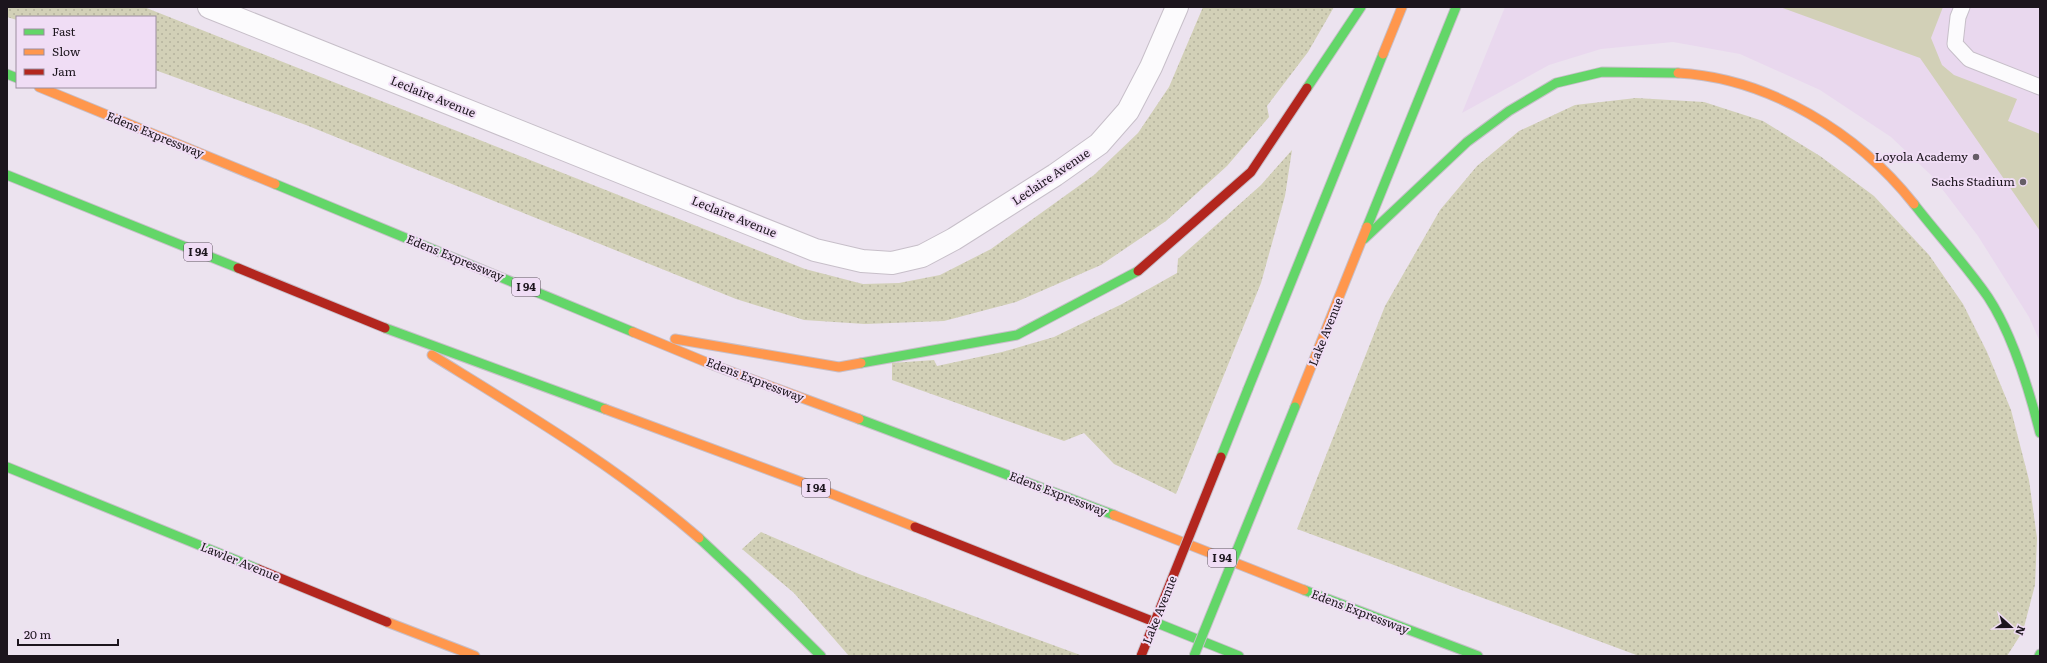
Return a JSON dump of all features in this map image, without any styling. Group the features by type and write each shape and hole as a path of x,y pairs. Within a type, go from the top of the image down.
{"main road":[{"path":"636,333 839,367 1017,335 1142,270 1251,172 1361,7"},
{"name":"Lake Avenue","path":"1141,656 1402,7"},
{"name":"Lake Avenue","path":"1194,656 1364,239 1456,7"},
{"path":"1364,239 1467,142 1509,111 1556,83 1602,72 1652,71 1699,74 1753,89 1806,111 1853,142 1902,189 1988,298 2012,345 2032,400 2040,433"},
{"name":"Edens Expressway","path":"41,88 713,365 1158,532 1343,606 1478,656"},
{"name":"I 94","path":"7,175 390,330 812,486 1239,656"},
{"path":"390,330 581,448 663,508 731,566 821,656"},
{"name":"Lawler Avenue","path":"7,467 474,656"}],"street":[{"name":"Leclaire Avenue","path":"209,7 815,250 862,261 892,263 922,256 954,239 1055,176 1099,144 1128,111 1152,67 1177,7"}],"lane":[{"path":"1962,7 1958,17 1955,44 1969,59 2040,87"}],"shaded area":[{"path":"7,7 144,7 805,269 863,284 899,283 940,275 991,249 1094,175 1138,133 1169,87 1203,7 1334,7 1308,52 1267,106 1269,117 1227,166 1166,221 1101,265 1016,302 944,321 865,324 804,320 736,299 306,125 156,70 156,16 16,16 16,20 7,17"},
{"name":"Loyola Academy","path":"1505,7 2040,7 2040,342 2029,317 1978,236 1933,177 1891,137 1820,90 1740,54 1673,42 1601,49 1549,65 1462,113"},
{"path":"1780,7 1943,7 1931,38 1942,65 1954,75 2017,99 2008,121 2040,134 2040,231 1920,58"},
{"path":"1636,98 1704,102 1763,121 1820,156 1874,196 1929,255 1963,304 1987,352 2011,410 2029,480 2037,538 2035,585 2023,631 2007,656 1639,656 1297,529 1385,306 1440,210 1477,166 1519,131 1575,105"},
{"path":"1292,150 1285,196 1261,283 1176,494 1114,464 1084,433 1064,441 892,380 892,363 934,360 937,366 1002,352 1054,337 1122,304 1177,273 1178,259 1261,185"},
{"path":"761,532 859,574 1083,656 849,656 794,593 742,549"}],"traffic: fast":[{"path":"1307,88 1361,7"},
{"path":"1367,227 1456,7"},
{"path":"1248,389 1383,54"},
{"path":"1364,239 1467,142 1509,111 1556,83 1602,72 1678,73"},
{"path":"7,74 16,78"},
{"path":"7,175 238,268"},
{"path":"275,184 633,332"},
{"path":"1914,204 1971,273 1997,312 2013,345 2031,399 2040,433"},
{"path":"861,363 1017,335 1138,271"},
{"path":"385,328 605,409"},
{"path":"1221,457 1248,389"},
{"path":"1194,656 1295,407"},
{"path":"859,419 1114,515"},
{"path":"7,467 258,569"},
{"path":"699,538 821,656"},
{"path":"1304,590 1478,656"},
{"path":"1152,621 1239,656"}],"traffic: slow":[{"path":"1383,54 1402,7"},
{"path":"1678,73 1712,77 1745,86 1778,98 1809,114 1839,133 1866,154 1892,178 1914,204"},
{"path":"41,88 275,184"},
{"path":"1295,407 1367,227"},
{"path":"633,332 713,365 859,419"},
{"path":"675,339 839,367 861,363"},
{"path":"432,355 535,419 603,464 636,487 699,538"},
{"path":"605,409 812,486 915,527"},
{"path":"1114,515 1304,590"},
{"path":"387,622 475,656"}],"traffic: jam":[{"path":"1138,271 1251,172 1307,88"},
{"path":"238,268 385,328"},
{"path":"1141,656 1221,457"},
{"path":"915,527 1152,621"},
{"path":"258,569 387,622"}],"place":[{"name":"Loyola Academy","path":"1976,157"},
{"name":"Sachs Stadium","path":"2023,182"}]}
